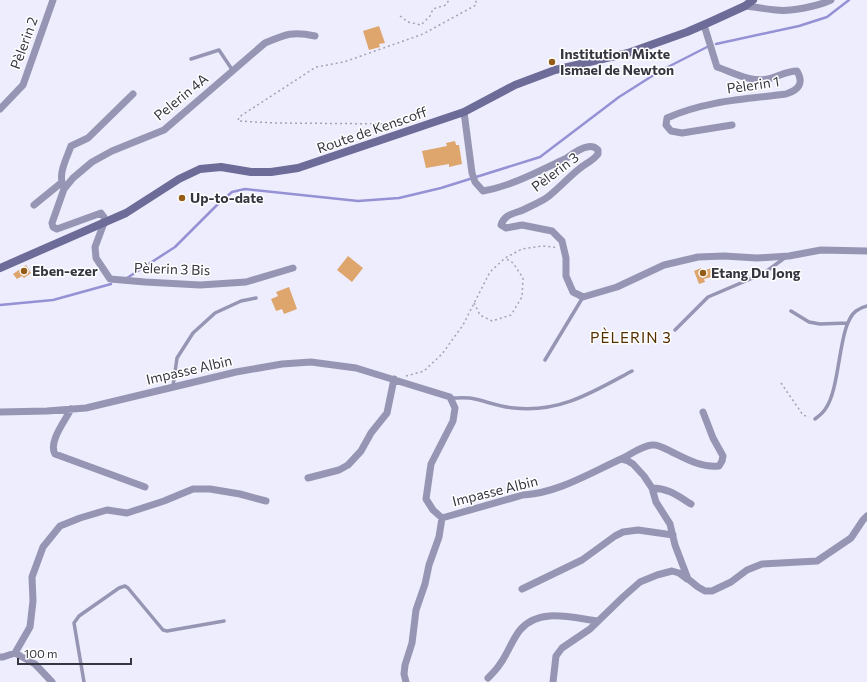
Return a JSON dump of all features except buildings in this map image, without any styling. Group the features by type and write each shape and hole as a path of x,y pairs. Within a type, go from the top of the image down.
{"main road":[{"name":"Route de Kenscoff","path":"0,268 126,213 179,179 200,169 221,167 251,172 271,172 298,168 464,112 515,85 555,70 628,53 704,25 745,6 754,0"}],"street":[{"name":"Pèlerin 2","path":"0,109 23,85 53,0"},
{"path":"745,6 778,11 825,3 831,0"},
{"name":"Pèlerin 1","path":"704,25 717,67 754,80 767,80 789,71 797,71 801,77 800,84 794,91 786,94 703,105 667,118 666,125 670,131 682,133 732,125"},
{"name":"Pelerin 4A","path":"62,186 92,162 112,151 164,130 265,43 285,34 302,33 315,36"},
{"path":"104,223 104,217 101,213 58,229 55,228 52,223 62,186 62,172 71,146 88,138 133,94"},
{"name":"Pèlerin 3","path":"464,112 472,173 475,182 484,191 498,188 557,162 585,147 594,147 598,150 598,154 593,160 581,168 549,196 523,210 507,216 503,219 501,225 506,228 522,226 552,232 562,241 566,258 566,276 573,292 584,297"},
{"path":"34,205 62,186"},
{"name":"Pèlerin 3 Bis","path":"104,223 94,247 96,258 110,279 207,284 246,282 293,268"},
{"path":"584,297 617,288 664,265 698,257 724,256 757,258 789,256 821,250 867,252"},
{"name":"Impasse Albin","path":"0,412 86,408 173,386 282,364 311,362 356,368 450,398 454,408 453,421 431,464 426,499 433,510 442,518 523,495 536,494 552,490 648,446 654,445 664,448 694,463 714,467 719,466 723,456 713,438 703,412"},
{"path":"308,478 339,470 348,465 361,451 371,433 387,413 394,379"},
{"path":"71,409 54,440 52,447 55,454 145,487"},
{"path":"621,459 633,464 652,488 656,502 670,524 675,546 688,579"},
{"path":"652,488 661,488 672,492 691,504"},
{"path":"0,657 15,653 30,627 33,601 32,577 43,547 60,526 107,510 127,513 164,501 193,489 218,490 266,501"},
{"path":"553,682 556,656 562,648 590,629 640,582 672,571 679,573 705,591 712,591 731,582 746,570 762,564 817,561 850,538 867,516"},
{"path":"406,682 404,674 405,665 412,643 416,610 425,584 429,564 440,537 442,518"},
{"path":"522,589 582,560 615,536 623,532 638,530 673,535"},
{"path":"488,678 500,665 520,629 532,619 539,616 557,616 598,621"},
{"path":"15,653 35,664 52,682"}],"lane":[{"path":"190,59 219,50 234,71"},
{"path":"675,330 708,297 764,273 789,256"},
{"path":"545,360 584,297"},
{"path":"173,386 177,358 193,333 215,313 241,301 256,298"},
{"path":"815,419 826,409 832,396 847,323 855,311 867,306"},
{"path":"791,312 809,322 820,324 847,323"},
{"path":"450,398 474,398 514,408 540,409 564,404 588,394 632,371"},
{"path":"84,682 74,623 79,616 119,588 124,586 128,588 163,630 167,631 224,621"}],"path":[{"path":"400,16 408,22 421,25 430,16 433,9 446,6 448,0"},
{"path":"405,125 238,121 239,117 245,112 316,67 344,62 423,34 476,5 476,0"},
{"path":"394,379 424,371 442,354 463,325 490,272 505,258 522,249 542,246 554,248 566,258"},
{"path":"474,303 480,315 492,321 511,315 522,297 523,278 512,263 505,258"},
{"path":"781,383 803,415 815,419"}],"waterway":[{"path":"716,44 799,26 827,17 849,0"},
{"path":"127,278 175,247 232,192 245,189 358,201 399,198 441,188 540,157 619,97 660,71 709,46"},
{"path":"0,305 53,300 111,284"}],"place":[{"name":"Institution Mixte Ismael de Newton","path":"552,62"},
{"name":"Up-to-date","path":"182,198"},
{"name":"Eben-ezer","path":"24,271"},
{"name":"Etang Du Jong","path":"703,273"}],"district":[{"name":"PÈLERIN 3","path":"631,338"}]}
